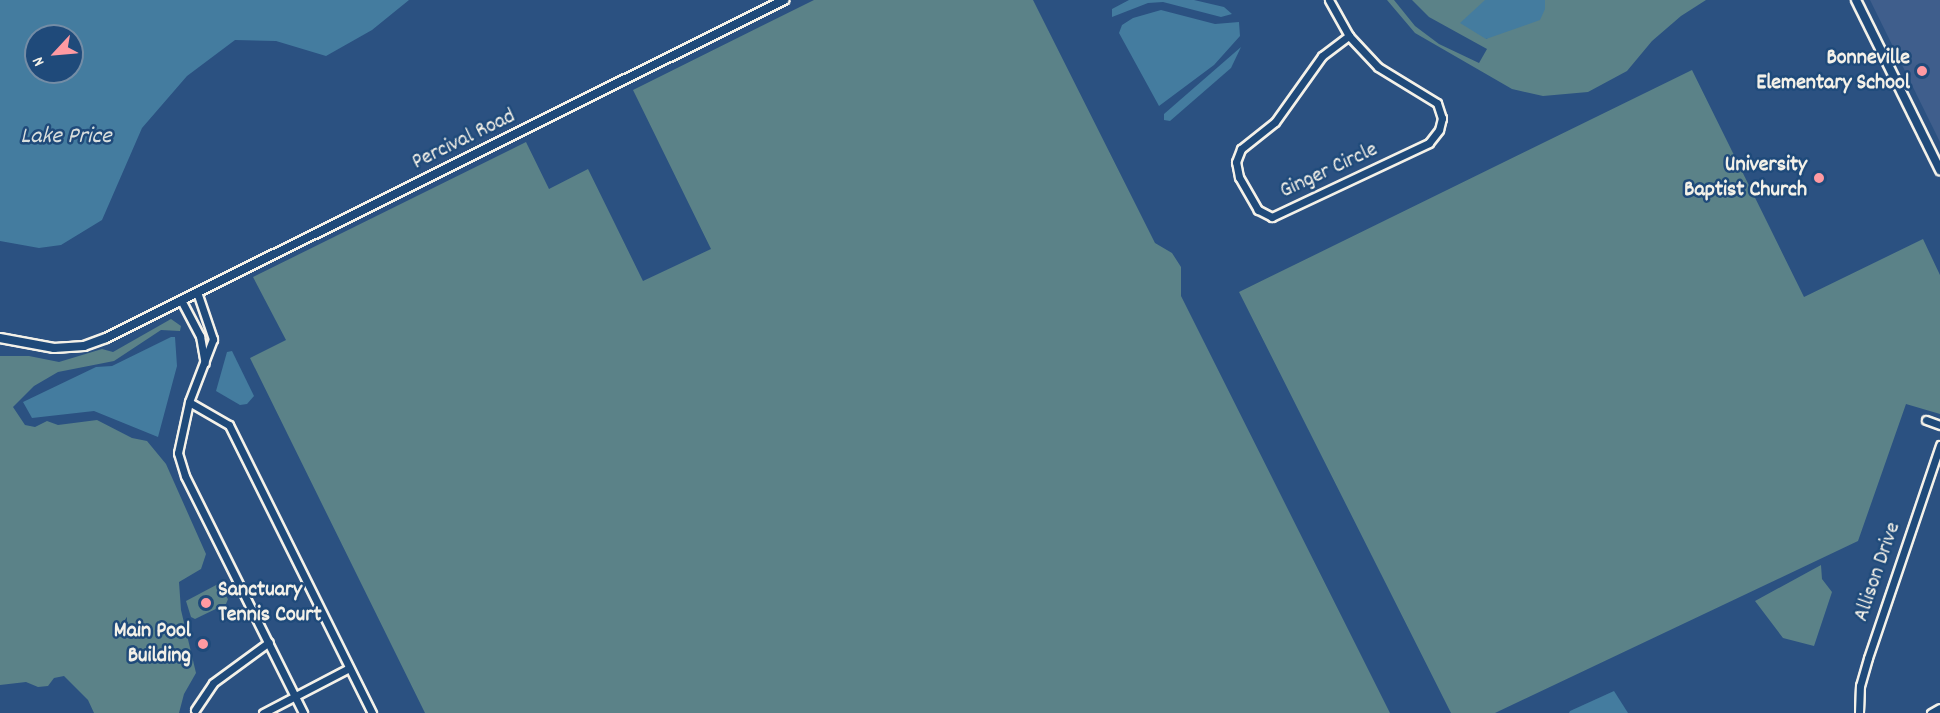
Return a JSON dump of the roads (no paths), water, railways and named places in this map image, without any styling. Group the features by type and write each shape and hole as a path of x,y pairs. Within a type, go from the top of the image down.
{"street":[{"name":"Percival Road","path":"0,338 54,348 84,346 159,311 784,0"},
{"path":"1329,0 1349,36"},
{"path":"1856,0 1937,158 1940,170"},
{"name":"Ginger Circle","path":"1349,36 1378,67 1426,93 1437,103 1442,118 1439,130 1429,143 1286,213 1272,217 1258,210 1239,177 1236,162 1241,149 1275,122 1322,56 1349,36"},
{"path":"197,292 213,339 206,365 189,402 178,453 185,476 303,713"},
{"path":"181,300 200,336 206,365"},
{"path":"189,402 229,425 372,713"},
{"path":"1926,420 1940,425"},
{"name":"Allison Drive","path":"1859,713 1860,686 1868,658 1940,446"},
{"path":"195,710 213,683 269,642"},
{"path":"263,713 349,668"},
{"path":"1931,713 1940,708"}],"water":[{"name":"Lake Price","path":"0,0 409,0 372,30 326,56 276,41 235,40 187,76 142,128 102,220 61,245 39,248 0,241"},
{"path":"1129,0 1194,0 1224,7 1232,14 1221,17 1163,2 1148,3 1112,17 1112,9"},
{"path":"1485,0 1545,0 1545,9 1540,20 1486,39 1460,23"},
{"path":"1161,10 1215,24 1239,22 1240,36 1214,65 1159,106 1119,33 1122,25 1133,18"},
{"path":"1241,47 1231,68 1170,121 1164,120 1164,114"},
{"path":"175,337 177,366 158,437 94,411 32,418 23,402 96,367 112,366"},
{"path":"232,351 254,396 247,404 240,405 216,391 227,352"},
{"path":"1614,691 1628,713 1569,713 1570,711"}],"place":[{"name":"Bonneville Elementary School","path":"1922,71"},
{"name":"University Baptist Church","path":"1819,178"},
{"name":"Sanctuary Tennis Court","path":"206,603"},
{"name":"Main Pool Building","path":"203,644"}]}
